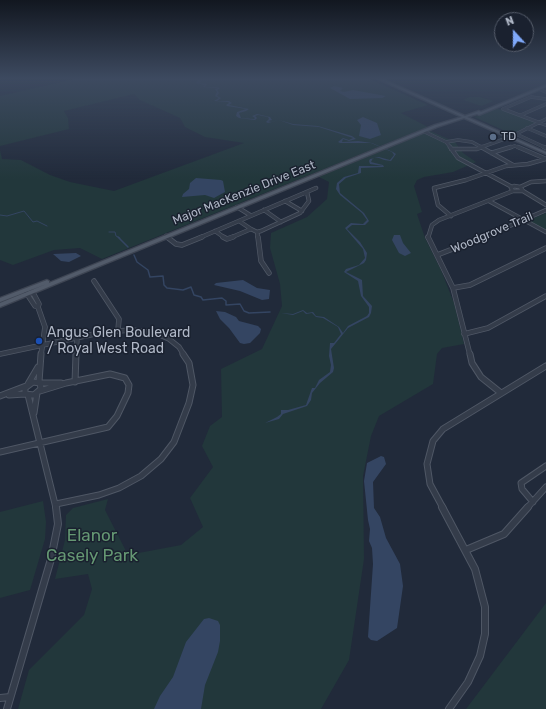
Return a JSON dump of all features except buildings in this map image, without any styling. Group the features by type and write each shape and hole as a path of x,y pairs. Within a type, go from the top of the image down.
{"main road":[{"path":"454,112 546,153"},
{"name":"Major MacKenzie Drive East","path":"0,300 60,279 380,149 480,112"},
{"name":"Major MacKenzie Drive East","path":"0,305 29,291"}],"street":[{"path":"514,112 546,125"},
{"path":"521,115 528,112"},
{"path":"546,119 516,134 546,148"},
{"path":"527,128 546,136"},
{"path":"425,132 446,142 458,158 485,172 512,189"},
{"path":"451,149 469,149 510,137"},
{"path":"446,142 465,140 482,146 491,153 513,165"},
{"path":"451,216 438,205 434,188 466,180 485,172 546,159 515,146 491,153"},
{"path":"501,393 481,377 473,366 453,288 428,240 428,231 435,222 488,201 512,189 522,189 534,184 546,182"},
{"path":"166,236 176,244 182,245 316,188"},
{"path":"522,189 546,204"},
{"path":"239,220 251,230 258,232 302,211 309,201 307,192"},
{"path":"285,201 302,211"},
{"path":"488,201 546,232"},
{"path":"237,207 250,216"},
{"path":"264,210 281,222"},
{"name":"Woodgrove Trail","path":"437,255 455,249 546,210"},
{"path":"215,231 227,239 251,230"},
{"path":"258,232 261,261 269,273"},
{"path":"453,288 470,285 546,248"},
{"path":"94,281 119,319 118,330"},
{"path":"7,709 54,548 58,524 56,504 42,443 27,395 24,390 39,365 44,346 45,326 38,307 35,306 29,291"},
{"path":"464,334 477,332 488,328 546,296"},
{"path":"0,354 118,330 155,333 169,339 179,347 192,372 193,385 189,403 174,442 161,459 147,472 113,491 56,504"},
{"path":"75,382 77,338"},
{"path":"33,415 42,386 40,382 39,365"},
{"path":"449,709 473,673 480,656 485,634 483,595 475,569 466,550 430,484 427,464 428,455 434,441 444,429 546,366"},
{"path":"0,452 108,427 115,419 129,390 127,380 115,374 66,383 40,382 27,385 3,395"},
{"path":"3,395 27,395 66,383"},
{"path":"533,502 522,489 522,483 546,466"},
{"path":"466,550 504,534 546,487"},
{"path":"0,698 10,697"}],"green space":[{"path":"0,112 65,112 68,118 69,129 0,146"},
{"path":"167,112 404,112 401,113 428,127 102,259 80,248 54,250 13,265 0,260 0,150 2,159 21,160 50,175 70,182 114,191 244,143 205,137 185,127 180,118"},
{"path":"486,112 508,112 536,122 512,134 474,117"},
{"name":"Elanor Casely Park","path":"428,130 455,142 463,153 476,162 453,172 424,177 417,180 414,186 422,212 417,214 425,238 441,270 454,303 464,344 442,348 437,354 433,384 379,416 371,436 363,476 364,559 349,660 321,709 18,709 29,670 84,615 92,589 88,574 55,579 65,540 66,515 73,508 108,499 105,510 128,555 181,545 203,527 190,498 213,467 202,446 210,426 222,417 221,369 262,349 282,306 280,284 270,248 271,233 307,217 327,199 329,182 313,174"},
{"path":"546,213 546,230 527,221"},
{"path":"43,501 46,522 45,539 30,590 0,598 0,512"},
{"path":"546,603 546,709 466,709"}],"water":[{"path":"237,112 242,112 239,113 241,118 254,119 255,118 252,116 257,114 270,117 272,120 268,121 271,122 279,120 268,123 266,122 269,119 268,117 258,115 255,116 257,118 255,120 239,118 236,116"},
{"path":"363,117 377,123 381,135 370,139 359,136 361,125 357,120"},
{"path":"279,120 293,124 318,126 352,136 356,139 349,141 343,139 342,142 358,141 372,143 393,152 396,154 391,161 374,158 379,157 390,160 394,155 392,152 371,143 340,143 338,142 343,138 349,140 353,138 319,127 293,125"},
{"path":"373,158 371,162 383,165 384,167 361,168 361,173 346,178 339,184 340,193 364,213 369,221 365,225 352,225 347,229 360,242 367,253 364,263 346,272 362,280 363,296 372,306 371,313 369,317 348,328 331,349 334,368 333,372 320,383 312,393 311,400 307,406 283,414 279,419 265,423 281,414 281,410 288,410 306,405 312,388 315,388 319,380 330,372 330,343 334,343 341,334 338,327 323,318 316,317 312,313 306,314 303,311 293,315 281,313 293,314 303,310 307,313 313,312 316,316 324,317 339,327 343,333 348,326 367,316 369,313 369,307 361,296 358,281 344,272 346,269 359,265 365,258 363,249 345,228 351,223 363,224 367,220 362,213 340,195 336,189 337,183 344,177 358,173 359,166 383,166 370,164 370,159"},
{"path":"196,178 221,180 223,181 225,192 214,198 205,195 182,197 183,194 189,189 190,183"},
{"path":"394,235 400,235 403,243 411,253 405,256 399,253 392,240"},
{"path":"76,253 81,256 69,262 61,261 53,254"},
{"path":"243,280 257,288 270,290 269,299 262,300 240,291 214,285 216,283"},
{"path":"216,311 225,312 236,317 239,321 258,326 261,329 260,333 250,343 240,343 220,319"},
{"path":"381,456 384,457 386,464 373,482 374,508 380,517 386,538 400,564 403,586 397,628 377,641 371,640 368,637 373,564 372,548 369,541 370,529 364,481 367,463"},
{"path":"209,618 218,621 220,625 220,641 218,652 205,685 201,709 154,709 160,696 173,677 186,642 204,619"}],"waterway":[{"path":"0,215 7,216 24,211 33,222 37,221 47,226"},
{"path":"109,232 115,232 116,236 118,237"},
{"path":"118,237 128,247"},
{"path":"134,255 137,262 148,270 150,277 163,276 164,285 167,288 183,290 191,287 194,295 201,297 203,300 222,298 226,301 226,305 240,304 244,311 249,313 270,312"}],"place":[{"name":"TD","path":"493,137"},
{"name":"Angus Glen Boulevard / Royal West Road","path":"39,341"}]}
